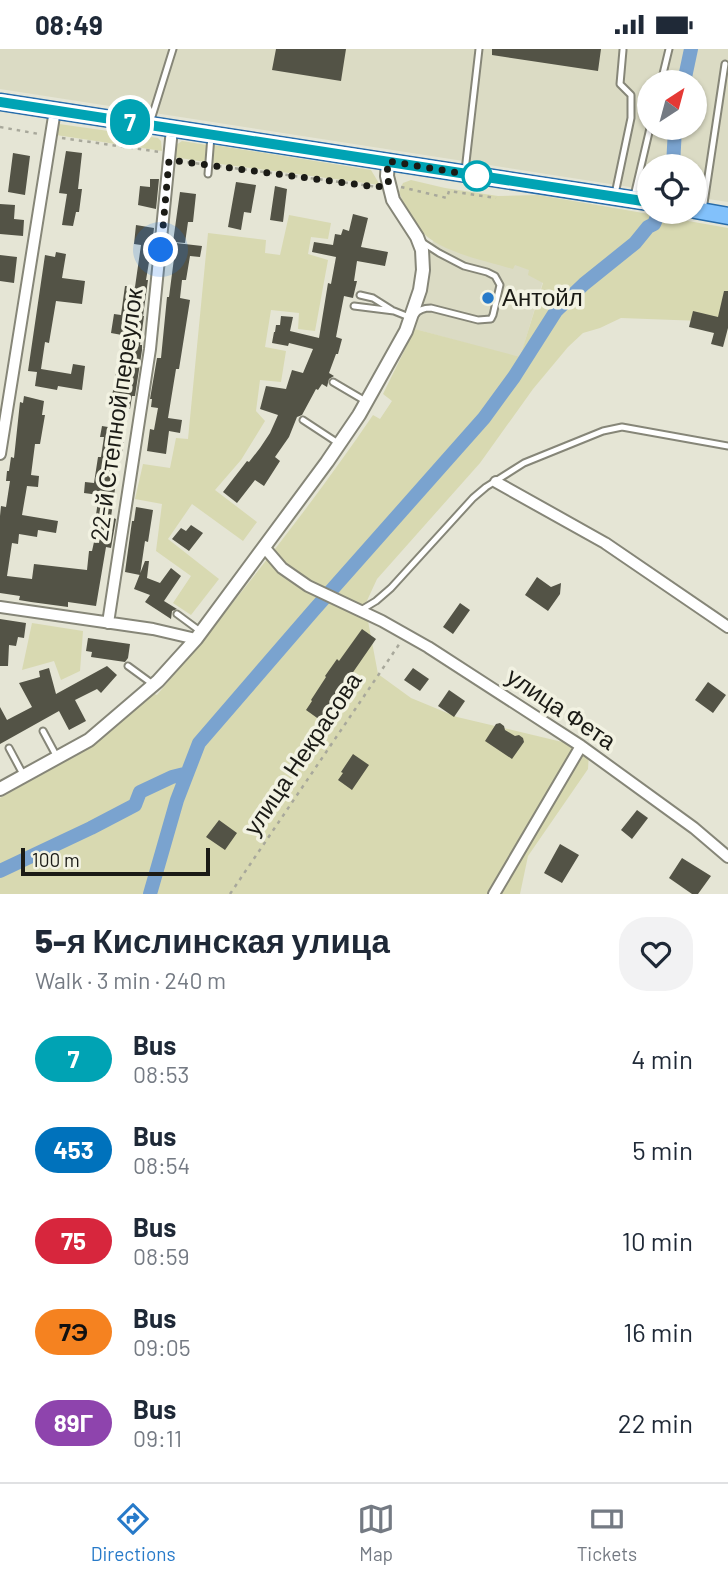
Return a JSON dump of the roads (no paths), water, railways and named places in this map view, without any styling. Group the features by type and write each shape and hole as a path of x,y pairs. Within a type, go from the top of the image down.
{"main road":[{"path":"0,102 637,200"},
{"path":"707,212 728,216"}],"street":[{"path":"0,454 55,110"},
{"name":"22-й Степной переулок","path":"108,623 150,349 172,129"},
{"path":"0,789 57,758 80,738 100,732 154,685 198,635 340,444 367,402 410,320 424,270 422,250 417,237 393,200 387,176 388,161"},
{"path":"496,482 605,543 728,627"},
{"name":"улица Фета","path":"264,547 282,568 308,586 406,634 581,746 694,828 728,857"},
{"path":"0,607 198,635"},
{"path":"494,894 581,746"}],"lane":[{"path":"149,125 173,49"},
{"path":"464,174 479,49"},
{"path":"664,70 669,49"},
{"path":"615,197 631,118 631,95 620,84 623,50"},
{"path":"707,166 725,65"},
{"path":"208,174 211,135"},
{"path":"360,295 373,298 410,320 425,308 478,320 491,319 500,285 495,276 464,266 417,237"},
{"path":"354,306 394,311"},
{"path":"333,382 367,402"},
{"path":"303,420 340,444"},
{"path":"361,610 391,588 473,498 524,463 603,431 622,427 728,446"},
{"path":"177,614 198,635"},
{"path":"128,666 154,685"},
{"path":"43,731 57,758"},
{"path":"9,748 24,776"}],"waterway":[{"path":"687,70 691,49"},
{"path":"674,140 674,154"},
{"path":"150,894 177,800 199,743 484,418 556,311 654,224"},
{"path":"0,871 135,805 140,792 172,777 184,774 186,776"}],"place":[{"name":"Антойл","path":"488,298"}]}
